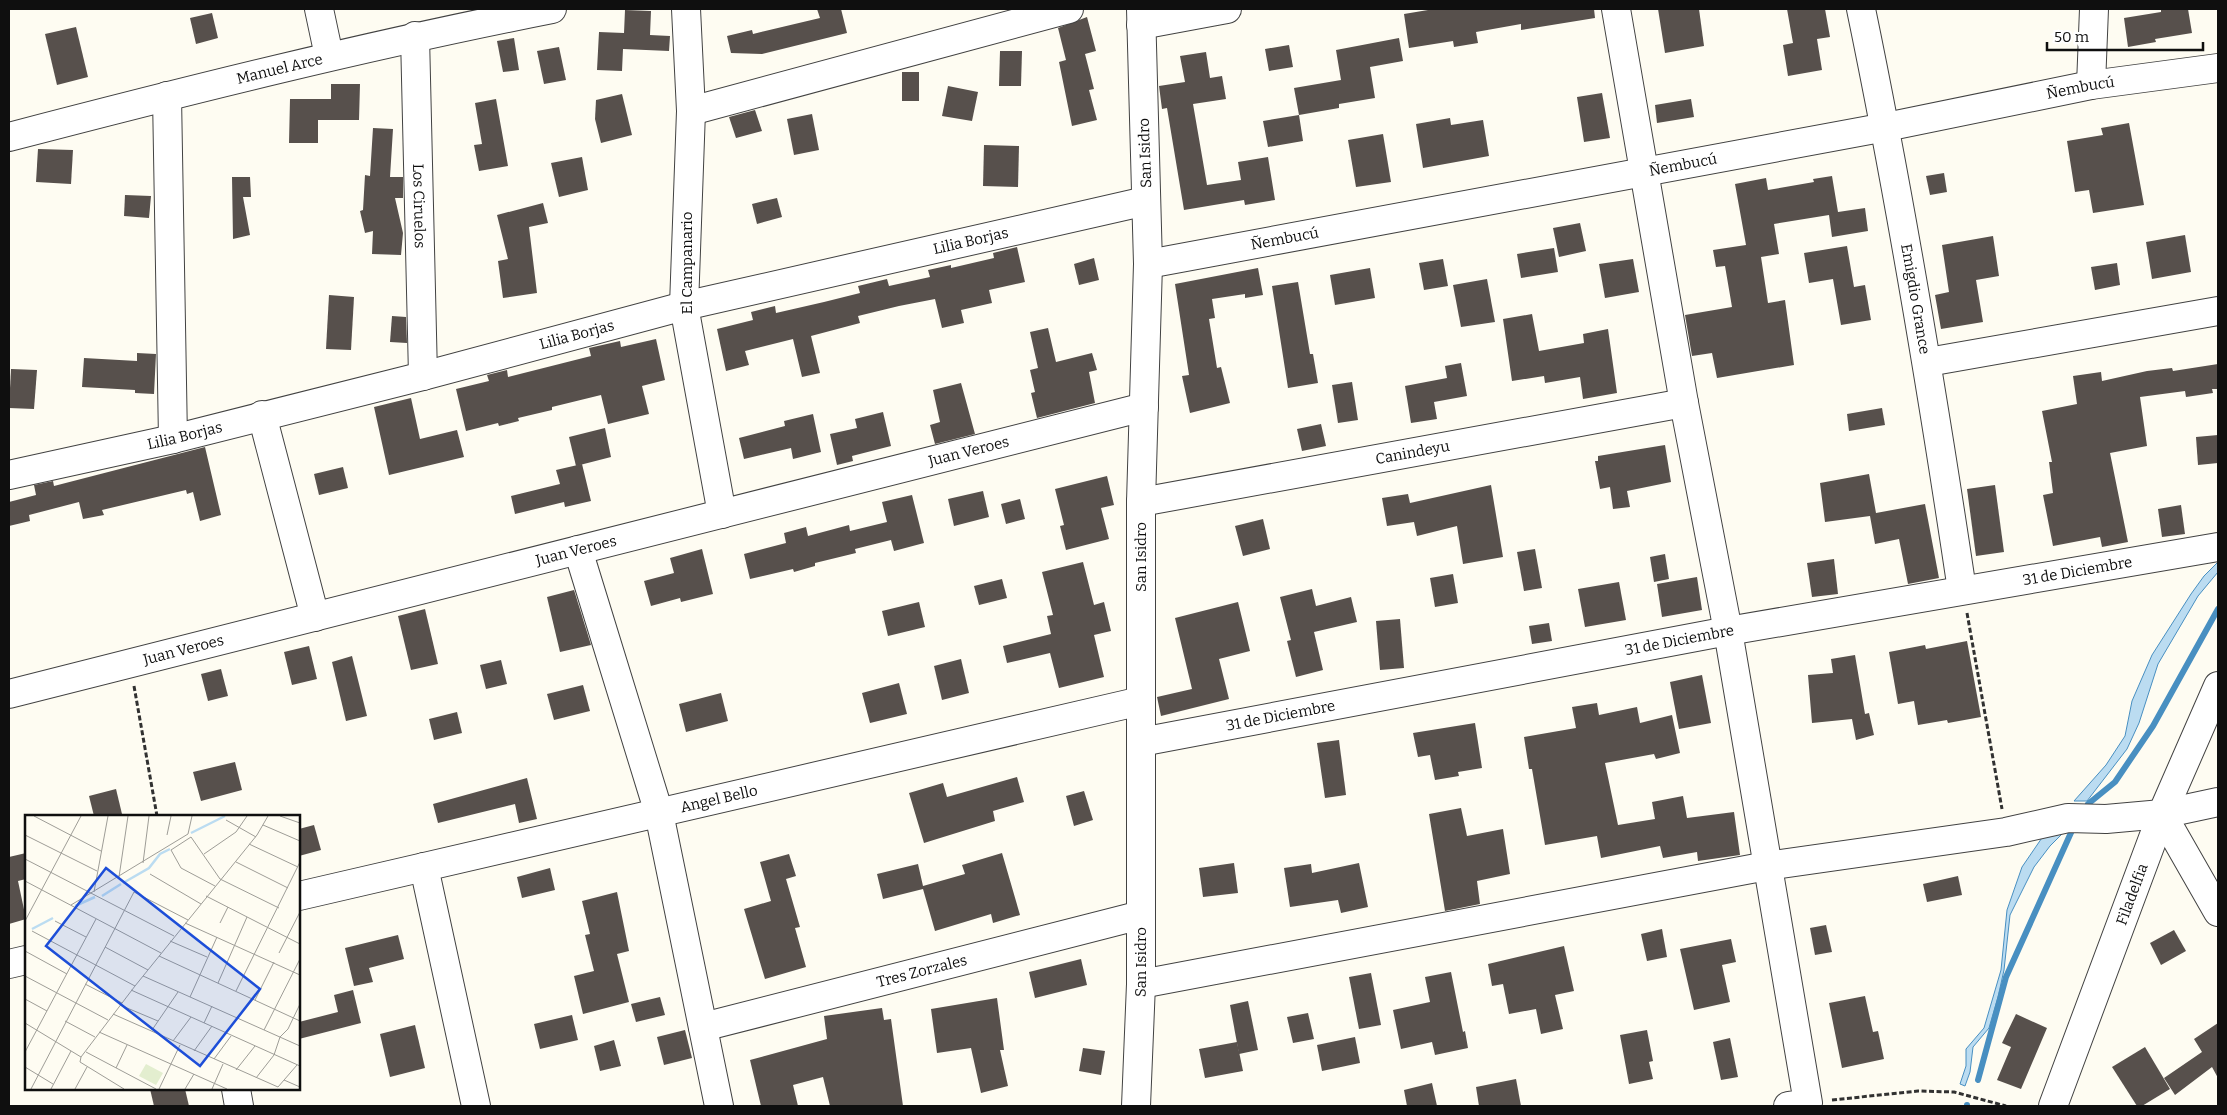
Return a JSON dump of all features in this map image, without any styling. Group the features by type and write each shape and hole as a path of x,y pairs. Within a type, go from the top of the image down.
{"street":[{"path":"319,9 329,56"},
{"name":"Manuel Arce","path":"9,138 329,56 415,36 552,9"},
{"name":"El Campanario","path":"686,9 691,111 684,306 722,514"},
{"path":"691,111 1069,9"},
{"path":"1141,17 1227,9"},
{"path":"1616,9 1684,403 1728,631 1767,866 1798,1104"},
{"name":"Emigdio Grance","path":"1861,9 1886,127 1928,362 1962,590"},
{"path":"2091,85 2094,9"},
{"name":"San Isidro","path":"1136,1106 1142,984 1141,502 1148,264 1141,17"},
{"name":"Los Ciruelos","path":"415,36 423,376"},
{"name":"Ñembucú","path":"1148,264 1886,127 2091,85 2218,68"},
{"path":"167,96 173,439"},
{"name":"Lilia Borjas","path":"9,475 173,439 262,415 423,376 684,306 1146,201"},
{"path":"1928,362 2218,311"},
{"name":"Canindeyu","path":"1141,502 1684,403"},
{"name":"Juan Veroes","path":"9,694 1144,407"},
{"path":"262,415 315,617"},
{"name":"31 de Diciembre","path":"1141,742 1728,631 2218,547"},
{"path":"578,550 658,813 720,1106"},
{"name":"Filadelfia","path":"2053,1106 2162,814 2218,686"},
{"name":"Angel Bello","path":"300,896 1141,701"},
{"path":"1142,984 1767,866 2006,832 2068,818 2106,819 2162,814 2218,802"},
{"path":"2162,814 2218,912"},
{"path":"424,867 476,1106"},
{"name":"Tres Zorzales","path":"703,1027 1141,915"},
{"path":"9,964 25,960"},
{"path":"236,1090 239,1106"}],"path":[{"path":"1962,590 2006,832"},
{"path":"130,664 157,815"},
{"path":"1798,1104 1918,1091 1954,1092 2006,1106"}],"water":[{"path":"2218,562 2218,572 2198,596 2158,664 2139,723 2127,749 2087,801 2074,801 2106,765 2125,736 2132,701 2152,655 2191,594 2204,576"},
{"path":"2070,826 2050,846 2034,867 2010,915 2004,970 1989,1028 1973,1047 1970,1072 1965,1086 1960,1084 1966,1066 1966,1049 1984,1028 2001,970 2007,910 2022,867 2048,829"}],"building":[{"path":"817,9 841,9 847,33 762,54 731,53 727,36 752,30 753,34 820,18"},
{"path":"1434,9 1594,9 1595,18 1521,30 1521,24 1476,32 1478,43 1454,47 1453,41 1409,48 1404,14"},
{"path":"1658,9 1699,9 1704,46 1665,53"},
{"path":"1787,9 1825,9 1830,37 1817,39 1822,70 1788,76 1783,45 1793,43"},
{"path":"2161,9 2188,9 2192,33 2155,39 2156,42 2128,47 2124,18 2161,12"},
{"path":"625,10 651,11 650,35 670,36 669,51 623,49 622,71 597,70 599,32 624,33"},
{"path":"212,13 218,38 196,44 190,18"},
{"path":"1087,17 1096,51 1085,54 1094,89 1089,90 1097,120 1072,126 1059,62 1066,60 1058,28"},
{"path":"76,27 88,77 57,85 45,34"},
{"path":"514,38 519,70 503,72 497,41"},
{"path":"1399,38 1403,61 1370,67 1375,98 1339,104 1339,108 1299,115 1294,88 1341,80 1336,50"},
{"path":"1289,45 1293,67 1269,71 1265,49"},
{"path":"559,47 566,80 544,84 537,51"},
{"path":"1000,51 1022,51 1021,86 999,86"},
{"path":"1206,52 1210,78 1222,76 1226,99 1193,104 1207,185 1241,180 1238,162 1268,157 1275,200 1245,205 1244,200 1184,210 1167,108 1162,109 1159,86 1185,82 1180,56"},
{"path":"902,72 919,72 919,101 902,101"},
{"path":"331,84 360,84 359,120 318,120 318,143 289,143 290,99 331,99"},
{"path":"948,86 978,92 972,121 942,116"},
{"path":"1602,93 1610,138 1584,142 1577,97"},
{"path":"622,94 632,135 601,143 595,119 596,100"},
{"path":"496,99 508,166 479,171 474,145 482,144 475,103"},
{"path":"1691,99 1694,117 1657,123 1655,105"},
{"path":"755,110 762,131 736,138 729,117"},
{"path":"812,114 819,150 794,155 787,119"},
{"path":"1299,115 1303,141 1268,147 1263,121"},
{"path":"1450,118 1451,125 1483,120 1489,156 1423,168 1416,124"},
{"path":"2129,123 2144,205 2093,213 2089,190 2075,192 2067,141 2103,135 2101,128"},
{"path":"373,128 393,129 390,177 403,177 403,198 395,198 403,233 401,255 372,254 373,231 365,233 360,211 363,210 365,175 370,176"},
{"path":"1383,134 1391,182 1356,187 1348,140"},
{"path":"984,145 1019,146 1018,187 983,186"},
{"path":"38,149 73,150 71,184 36,182"},
{"path":"582,157 588,190 559,197 551,163"},
{"path":"1944,173 1947,192 1930,195 1926,176"},
{"path":"1832,176 1838,212 1865,208 1868,231 1832,237 1829,215 1774,224 1779,254 1761,257 1768,303 1785,300 1794,365 1717,378 1712,353 1692,356 1685,315 1732,307 1725,266 1716,267 1713,250 1746,245 1735,184 1766,178 1768,190 1814,182 1813,179"},
{"path":"232,177 250,177 251,197 243,197 250,235 233,239"},
{"path":"125,195 151,196 149,218 124,216"},
{"path":"777,198 782,217 757,224 752,204"},
{"path":"543,203 548,223 529,227 537,293 503,298 498,261 508,259 497,215"},
{"path":"1580,223 1586,251 1559,257 1553,228"},
{"path":"2185,235 2191,272 2152,279 2146,242"},
{"path":"1993,236 1999,276 1976,280 1983,322 1941,329 1935,295 1949,292 1942,245"},
{"path":"1847,246 1854,287 1865,285 1871,320 1841,325 1833,279 1809,283 1804,253"},
{"path":"1017,247 1025,282 989,290 992,303 961,310 964,323 942,328 935,299 899,306 858,316 860,323 811,336 820,373 802,377 793,339 745,351 749,365 726,371 717,329 753,320 751,312 775,306 776,313 824,302 860,293 858,286 887,279 889,286 930,277 928,270 951,265 951,268 994,258 993,253"},
{"path":"1554,248 1558,272 1521,278 1517,254"},
{"path":"1094,258 1099,280 1079,285 1074,264"},
{"path":"1443,259 1448,286 1424,290 1419,263"},
{"path":"1633,259 1639,292 1605,298 1599,264"},
{"path":"2117,263 2120,285 2095,290 2091,267"},
{"path":"1258,268 1263,295 1245,298 1245,294 1212,299 1215,318 1209,319 1217,368 1221,367 1230,403 1190,413 1182,376 1189,375 1175,284"},
{"path":"1370,268 1375,298 1335,305 1330,275"},
{"path":"1487,279 1495,322 1461,327 1453,285"},
{"path":"1298,282 1310,354 1313,354 1318,383 1288,388 1272,286"},
{"path":"329,295 354,297 351,350 326,349"},
{"path":"1532,314 1539,351 1584,343 1583,334 1608,329 1617,393 1583,399 1580,377 1545,383 1544,376 1512,381 1503,319"},
{"path":"392,316 406,317 407,343 390,342"},
{"path":"1048,328 1056,362 1092,353 1097,370 1089,372 1095,403 1037,418 1031,393 1035,392 1030,370 1038,368 1030,332"},
{"path":"656,339 665,380 642,386 649,414 608,424 601,395 552,407 552,410 518,418 519,421 499,426 498,423 466,431 456,389 489,381 487,375 507,370 508,377 591,356 589,348 620,341 621,347"},
{"path":"137,353 156,354 154,394 135,393 135,390 82,387 84,358 137,361"},
{"path":"1461,363 1467,396 1434,402 1437,419 1411,423 1405,386 1447,378 1445,366"},
{"path":"2218,364 2218,389 2212,389 2213,393 2186,397 2185,391 2140,397 2147,446 2110,453 2128,542 2102,547 2100,537 2053,546 2043,495 2053,493 2049,462 2052,462 2042,411 2077,404 2073,376 2101,372 2102,381 2147,371 2172,368 2173,371"},
{"path":"11,369 37,370 34,409 9,408"},
{"path":"1352,382 1358,420 1338,423 1332,385"},
{"path":"961,383 975,434 935,444 930,425 940,422 933,390"},
{"path":"411,398 420,439 457,430 464,457 389,475 374,407"},
{"path":"1882,408 1885,425 1849,431 1847,414"},
{"path":"883,412 891,446 852,456 853,461 837,465 830,434 857,428 855,419"},
{"path":"813,414 821,452 793,459 791,448 744,459 739,438 785,426 784,421"},
{"path":"1321,424 1326,446 1302,451 1297,429"},
{"path":"605,428 611,457 576,466 569,437"},
{"path":"2218,435 2218,463 2198,465 2196,437"},
{"path":"1665,445 1671,482 1627,491 1630,507 1613,509 1610,487 1600,489 1595,461 1598,461 1598,456"},
{"path":"205,447 221,515 200,521 193,492 187,494 186,490 102,510 104,515 83,519 79,502 29,515 30,521 9,526 9,502 36,495 34,485 53,481 54,486"},
{"path":"582,464 591,501 565,507 564,502 515,514 511,496 560,484 556,470"},
{"path":"343,467 348,488 319,495 314,474"},
{"path":"1869,474 1876,513 1925,504 1939,578 1908,584 1899,539 1875,544 1870,516 1825,522 1820,483"},
{"path":"1107,476 1114,505 1101,508 1109,539 1066,550 1060,526 1064,525 1055,489"},
{"path":"1491,485 1503,557 1463,564 1457,526 1417,536 1414,522 1387,526 1382,498 1408,494 1410,503"},
{"path":"1995,485 2004,552 1976,556 1967,489"},
{"path":"983,491 989,517 954,526 948,499"},
{"path":"912,495 924,543 894,551 891,540 855,549 856,553 815,563 815,566 794,572 793,569 750,579 744,554 786,543 784,533 806,527 808,536 849,525 850,531 887,522 882,502"},
{"path":"1020,499 1025,519 1006,524 1001,504"},
{"path":"2181,505 2185,534 2162,537 2158,509"},
{"path":"1263,519 1270,549 1243,556 1235,526"},
{"path":"702,549 713,594 681,602 680,598 651,606 644,581 674,573 670,558"},
{"path":"1535,549 1542,588 1524,591 1517,552"},
{"path":"1665,554 1669,579 1654,582 1650,557"},
{"path":"1834,559 1838,594 1812,597 1807,563"},
{"path":"1083,562 1094,605 1104,602 1111,631 1094,635 1104,677 1059,688 1050,653 1007,663 1003,646 1051,634 1047,616 1053,615 1042,572"},
{"path":"1453,574 1458,603 1435,607 1430,578"},
{"path":"1697,577 1702,610 1662,617 1657,584"},
{"path":"1002,579 1007,598 979,605 974,586"},
{"path":"1619,582 1626,620 1585,627 1578,589"},
{"path":"1312,589 1316,606 1351,597 1357,622 1314,632 1323,670 1296,677 1287,641 1291,640 1280,597"},
{"path":"574,590 591,645 560,652 547,597"},
{"path":"919,602 925,627 888,636 882,611"},
{"path":"1238,602 1250,651 1219,659 1229,699 1161,716 1157,697 1192,689 1175,618"},
{"path":"425,609 438,664 411,670 398,616"},
{"path":"1400,619 1404,668 1380,670 1376,621"},
{"path":"1549,623 1552,641 1532,644 1529,626"},
{"path":"1967,641 1981,717 1948,723 1947,720 1918,725 1914,701 1898,704 1889,652 1925,645 1926,649"},
{"path":"309,646 317,679 292,685 284,652"},
{"path":"1855,655 1865,714 1869,713 1874,735 1856,740 1852,719 1812,723 1808,675 1833,673 1831,659"},
{"path":"352,656 367,716 346,721 332,662"},
{"path":"961,659 969,693 942,700 934,666"},
{"path":"501,660 507,684 486,689 480,665"},
{"path":"221,669 228,696 208,701 201,674"},
{"path":"1702,675 1711,723 1679,729 1670,682"},
{"path":"899,683 907,714 870,723 862,693"},
{"path":"583,685 590,711 554,720 547,694"},
{"path":"721,693 728,721 686,732 679,704"},
{"path":"1597,703 1599,715 1637,707 1640,723 1672,715 1680,753 1656,759 1654,754 1605,763 1618,825 1655,819 1652,802 1683,796 1687,818 1734,812 1740,855 1698,861 1697,852 1663,858 1660,846 1601,858 1597,836 1545,845 1532,769 1529,769 1524,737 1576,728 1572,707"},
{"path":"457,712 462,733 434,740 429,719"},
{"path":"1475,723 1482,768 1458,772 1459,776 1435,780 1430,755 1418,757 1413,733"},
{"path":"1339,740 1346,795 1325,798 1317,743"},
{"path":"235,762 242,790 201,801 193,772"},
{"path":"1017,777 1024,802 993,811 995,821 924,843 909,793 943,783 947,797"},
{"path":"527,778 537,819 519,823 515,804 438,823 433,804"},
{"path":"116,789 122,814 94,815 89,796"},
{"path":"1084,791 1093,820 1074,826 1066,796"},
{"path":"1461,808 1467,836 1503,829 1510,874 1477,881 1480,904 1445,911 1429,814"},
{"path":"314,825 321,850 300,856 300,829"},
{"path":"25,853 25,879 18,881 25,919 9,924 9,857"},
{"path":"1002,853 1020,915 993,923 991,914 935,931 923,889 883,899 877,874 918,864 923,886 965,874 962,865"},
{"path":"789,854 796,876 786,879 800,927 795,928 806,967 765,979 744,909 771,901 760,862"},
{"path":"1234,863 1238,893 1203,897 1199,868"},
{"path":"1359,863 1368,907 1341,913 1338,900 1290,907 1284,868 1311,864 1312,873"},
{"path":"550,868 555,890 522,898 517,877"},
{"path":"1958,876 1962,895 1927,902 1923,884"},
{"path":"617,892 629,951 617,954 629,1002 583,1014 574,976 594,971 585,935 590,934 582,901"},
{"path":"1826,925 1832,952 1815,955 1810,928"},
{"path":"1662,929 1667,957 1647,961 1641,934"},
{"path":"2174,930 2186,951 2161,965 2150,943"},
{"path":"398,935 404,959 369,968 373,982 354,986 345,948"},
{"path":"1731,939 1736,962 1722,965 1730,1002 1694,1010 1680,949"},
{"path":"1564,946 1574,991 1555,995 1563,1029 1541,1034 1536,1009 1509,1014 1503,984 1492,986 1488,964"},
{"path":"1081,959 1087,985 1035,998 1029,972"},
{"path":"1451,972 1468,1048 1435,1055 1432,1042 1401,1049 1393,1010 1430,1002 1425,977"},
{"path":"1371,973 1381,1025 1359,1029 1349,977"},
{"path":"353,990 361,1023 300,1039 300,1022 338,1012 334,995"},
{"path":"1865,996 1873,1032 1878,1031 1884,1059 1842,1068 1829,1003"},
{"path":"660,997 665,1015 636,1022 631,1004"},
{"path":"997,998 1004,1050 1000,1050 1008,1086 981,1093 971,1048 937,1053 931,1009"},
{"path":"1248,1001 1258,1050 1239,1054 1230,1005"},
{"path":"882,1008 884,1020 891,1019 903,1106 830,1106 823,1077 793,1085 798,1106 761,1106 750,1060 827,1039 824,1016"},
{"path":"1308,1013 1314,1039 1293,1043 1287,1017"},
{"path":"2016,1014 2047,1028 2021,1089 1997,1080 2011,1047 2002,1043"},
{"path":"572,1015 578,1040 540,1049 534,1024"},
{"path":"2218,1023 2218,1078 2212,1067 2175,1095 2164,1078 2202,1052 2194,1039"},
{"path":"415,1025 425,1068 390,1077 380,1034"},
{"path":"685,1030 692,1058 664,1065 657,1037"},
{"path":"1647,1030 1653,1061 1649,1062 1653,1079 1629,1084 1620,1035"},
{"path":"1355,1037 1360,1063 1322,1071 1317,1045"},
{"path":"1730,1038 1738,1077 1721,1080 1713,1042"},
{"path":"614,1040 621,1066 600,1071 594,1046"},
{"path":"1237,1042 1243,1071 1205,1078 1199,1049"},
{"path":"2145,1047 2170,1089 2142,1106 2137,1106 2112,1067"},
{"path":"1083,1048 1105,1051 1101,1075 1079,1071"},
{"path":"1516,1079 1521,1106 1479,1106 1476,1087"},
{"path":"1432,1083 1437,1106 1407,1106 1404,1090"},
{"path":"150,1090 185,1090 189,1106 154,1106"}],"waterway":[{"path":"2088,804 2115,782 2153,726 2218,609"},
{"path":"1978,1080 2006,977 2074,826"}]}
